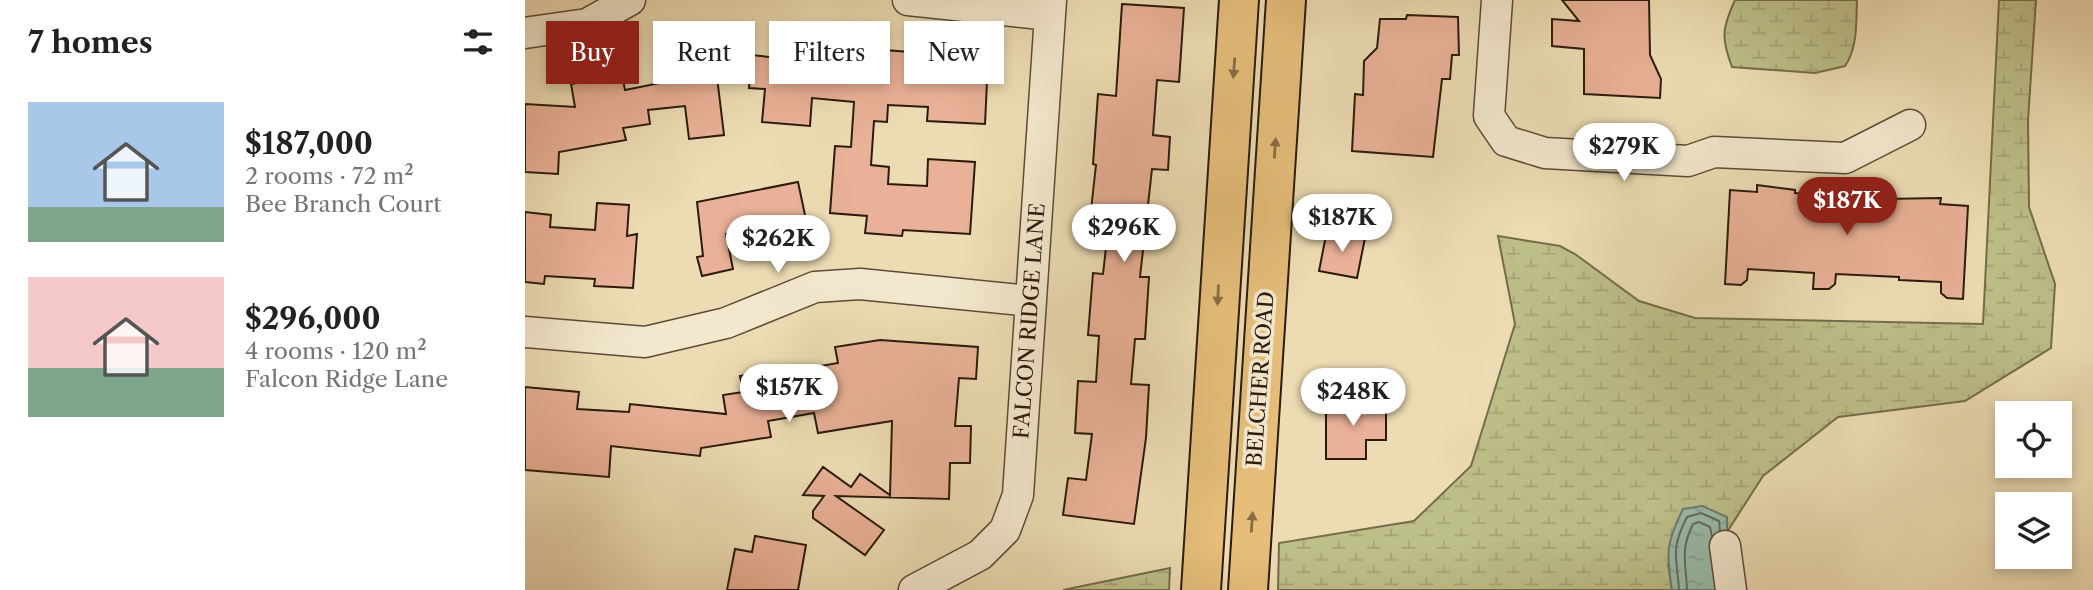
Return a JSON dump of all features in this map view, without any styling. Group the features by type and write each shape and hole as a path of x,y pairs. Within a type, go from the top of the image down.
{"main road":[{"path":"1201,590 1239,0"},
{"name":"BELCHER ROAD","path":"1248,590 1286,0"}],"street":[{"path":"525,33 587,24 630,0"},
{"path":"908,0 1051,7"},
{"path":"1497,0 1489,116 1506,141 1545,153 1688,161 1714,152 1845,158 1910,125"},
{"name":"FALCON RIDGE LANE","path":"914,590 980,555 1005,530 1018,495 1051,7"},
{"path":"525,332 645,342 726,323 815,287 860,284 1031,301"},
{"path":"1725,547 1731,590"}],"green space":[{"path":"1735,0 1857,0 1855,34 1849,59 1845,66 1815,73 1732,67 1725,33 1727,18"},
{"path":"1999,0 2036,0 2028,120 2029,207 2055,284 2051,348 1965,401 1838,417 1763,476 1727,532 1668,564 1672,590 1278,590 1279,543 1414,521 1471,466 1515,324 1498,236 1560,246 1639,301 1695,318 1983,324"},
{"path":"1170,568 1169,590 1063,590"}],"water":[{"path":"1702,506 1727,517 1727,590 1672,590 1668,557 1673,531 1683,509"}],"building":[{"path":"1562,0 1649,0 1650,55 1661,79 1660,98 1584,94 1584,49 1552,46 1552,19 1579,21"},
{"path":"1122,4 1184,8 1179,82 1157,80 1153,135 1170,137 1168,170 1152,169 1140,277 1149,277 1145,339 1135,339 1131,384 1149,385 1146,438 1134,524 1063,515 1068,478 1086,480 1092,434 1075,433 1078,381 1096,382 1099,336 1088,335 1093,273 1103,274 1109,221 1090,219 1096,165 1093,164 1098,94 1116,96"},
{"path":"1407,15 1458,17 1459,55 1452,55 1450,79 1442,79 1433,157 1352,151 1355,94 1363,95 1364,61 1377,48 1380,19 1406,19"},
{"path":"890,50 904,52 904,84 987,84 985,124 927,121 928,107 888,105 887,122 874,121 871,165 889,167 888,184 927,186 928,159 975,162 970,234 903,230 902,236 865,233 867,216 830,213 835,146 851,147 854,102 812,98 810,126 762,122 765,89 749,88 749,84 755,84 755,55 769,57 769,84 890,84"},
{"path":"571,84 624,84 625,90 655,84 718,84 724,135 689,139 685,106 648,110 650,124 623,128 626,140 559,152 558,174 525,172 525,104 575,107"},
{"path":"798,182 809,234 775,241 771,224 726,234 733,269 702,276 697,257 703,256 697,202"},
{"path":"1757,185 1795,190 1795,193 1845,197 1845,190 1883,195 1883,199 1941,198 1940,204 1968,206 1963,299 1947,298 1941,293 1941,282 1899,280 1899,277 1836,274 1835,284 1829,289 1813,289 1814,273 1748,269 1747,280 1741,285 1725,284 1730,190 1757,192"},
{"path":"597,203 629,205 627,236 637,234 633,288 594,286 595,279 545,276 544,284 525,282 525,212 551,215 550,227 595,230"},
{"path":"1327,230 1365,238 1357,278 1319,271"},
{"path":"880,340 978,347 976,379 959,378 955,426 971,426 970,463 950,463 949,499 836,496 884,530 865,555 813,518 813,511 824,496 803,495 823,467 851,487 860,474 890,495 892,421 818,433 814,413 768,421 771,437 701,448 700,456 611,446 609,477 525,470 525,387 579,392 577,409 629,412 630,404 726,414 723,395 743,392 740,376 780,369 781,373 838,363 835,347"},
{"path":"1326,401 1386,402 1386,440 1366,440 1366,459 1326,459"},
{"path":"755,536 806,545 798,590 727,590 735,549 752,552"}]}
